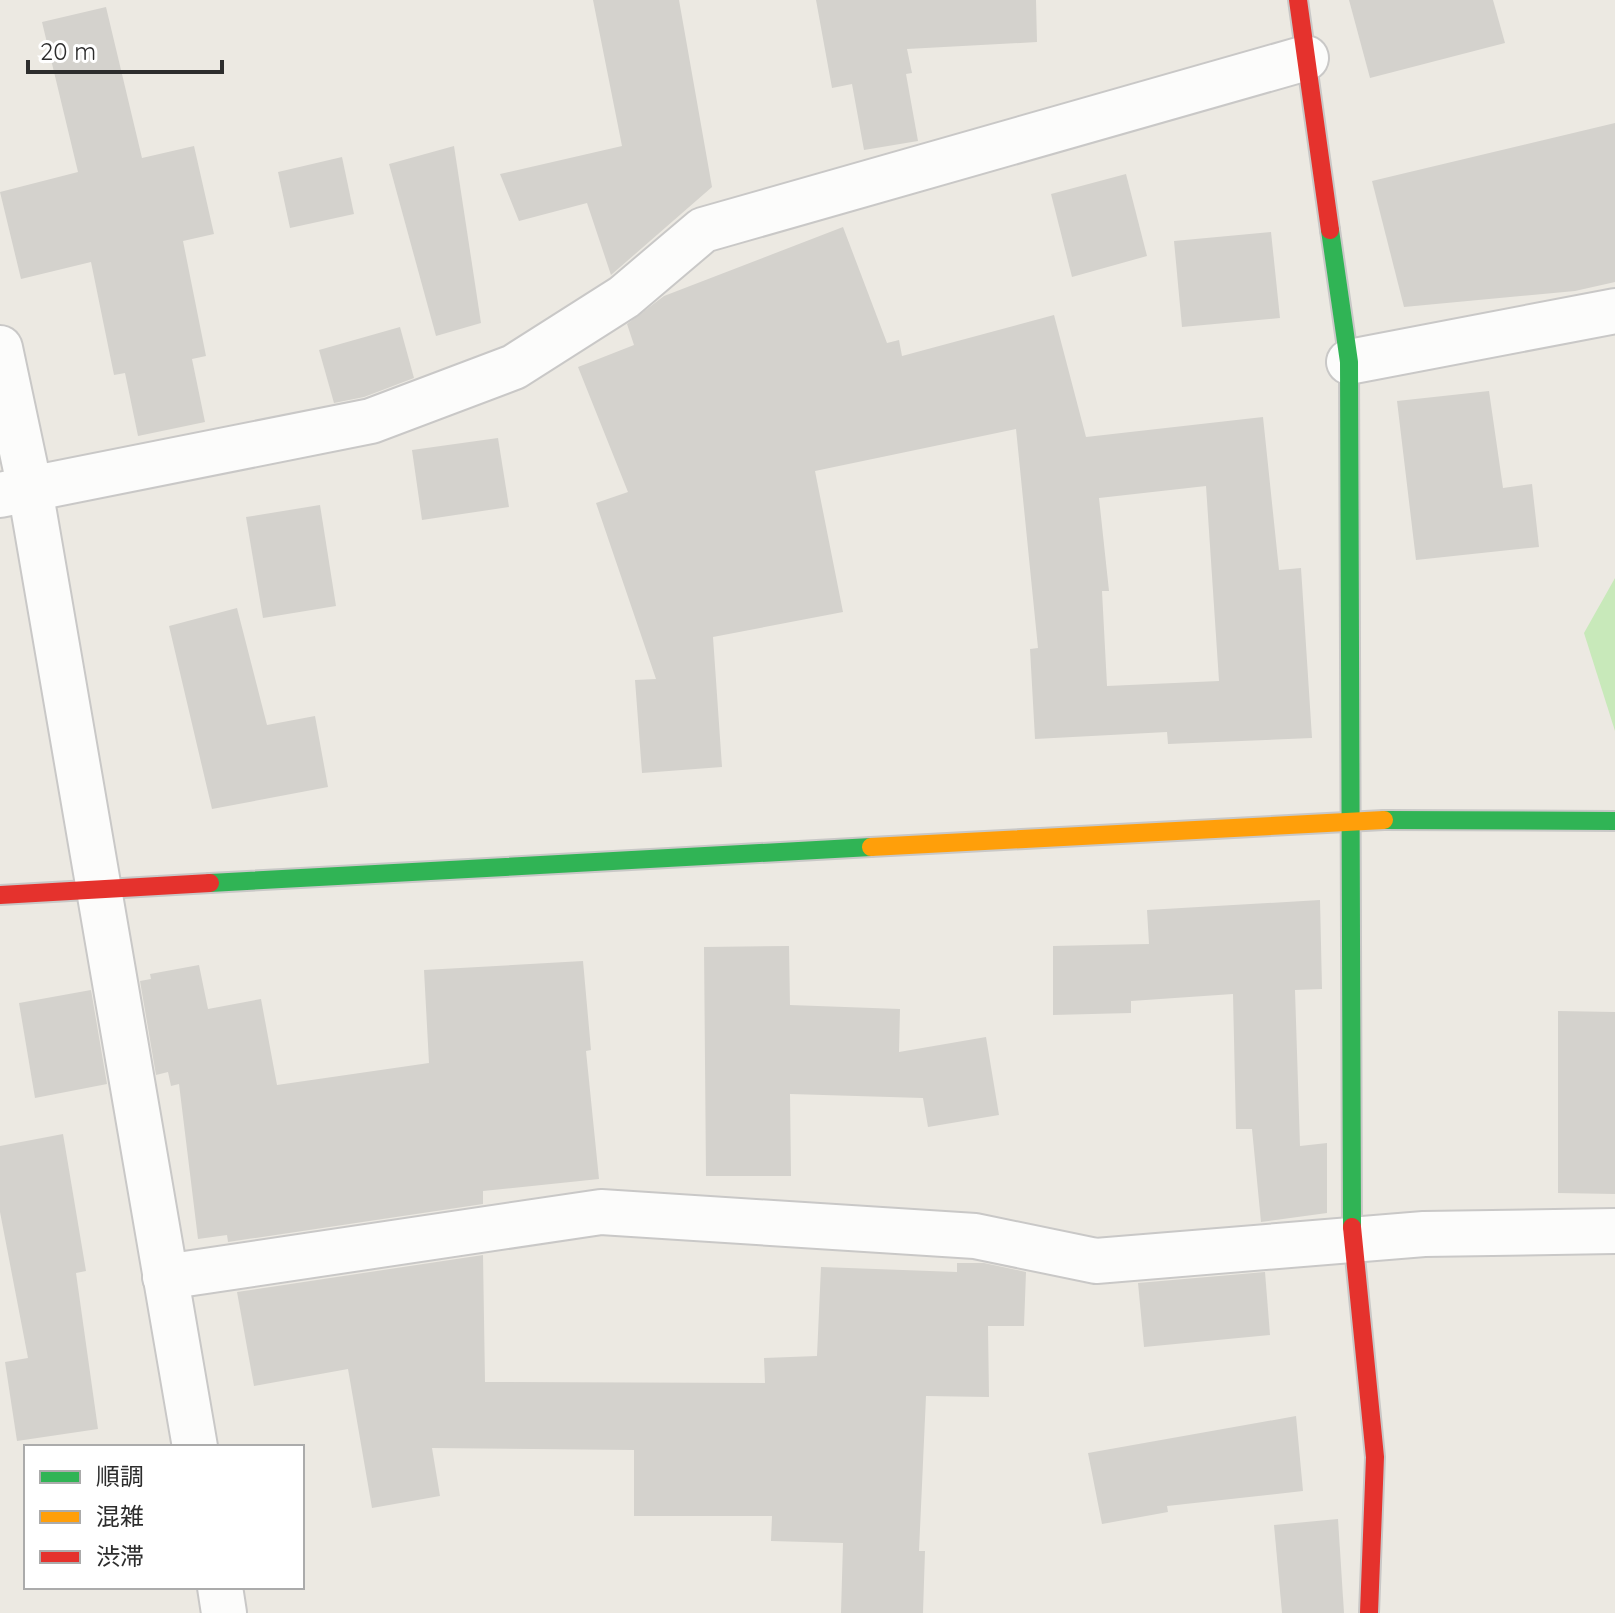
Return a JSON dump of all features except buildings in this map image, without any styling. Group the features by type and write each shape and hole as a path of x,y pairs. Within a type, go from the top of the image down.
{"street":[{"path":"1298,0 1349,362 1348,820 1352,1240 1375,1457 1369,1613"},
{"path":"15,492 371,421 514,367 624,297 703,230 1306,58"},
{"path":"1349,362 1615,311"},
{"path":"0,348 15,492 97,889 195,1445"},
{"path":"0,895 1348,820 1615,821"},
{"path":"165,1277 601,1212 975,1236 1096,1261 1424,1234 1615,1231"},
{"path":"220,1589 224,1613"}],"green space":[{"path":"1615,578 1615,731 1584,633"}],"traffic: fast":[{"path":"1330,230 1349,362 1352,1227"},
{"path":"1384,820 1615,821"},
{"path":"210,883 871,847"}],"traffic: slow":[{"path":"871,847 1384,820"}],"traffic: jam":[{"path":"1298,0 1330,230"},
{"path":"0,895 210,883"},
{"path":"1352,1227 1375,1457 1369,1613"}]}
